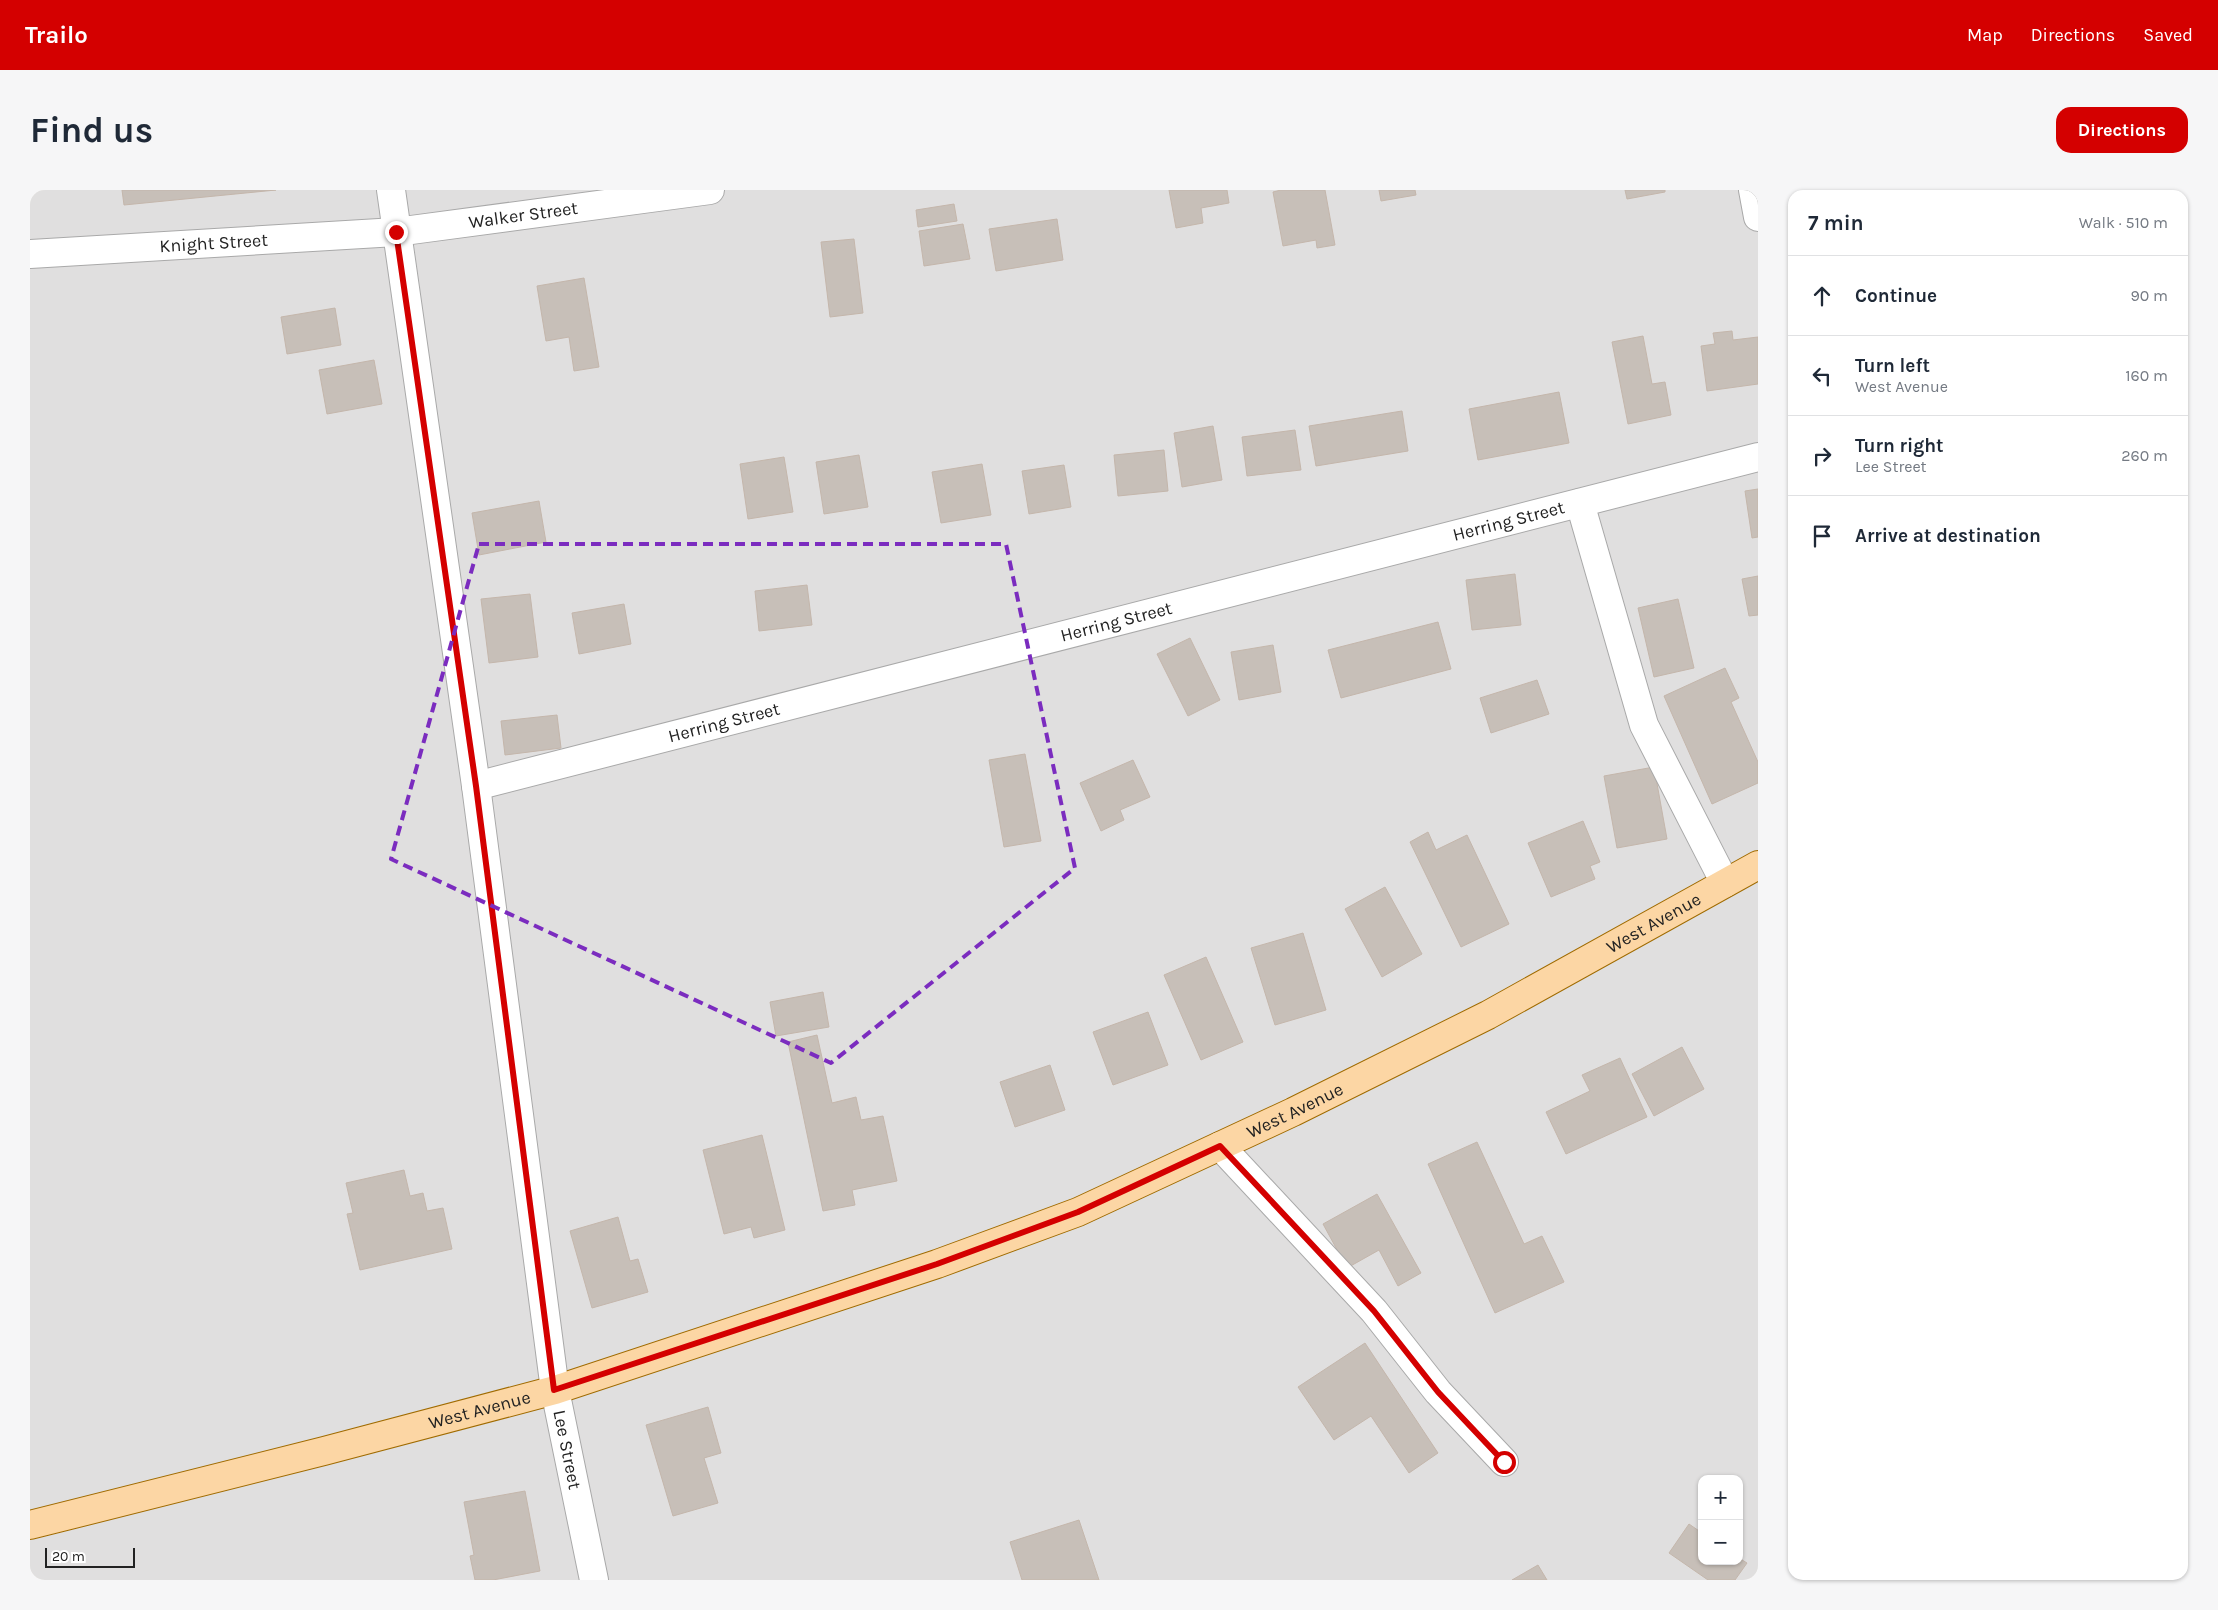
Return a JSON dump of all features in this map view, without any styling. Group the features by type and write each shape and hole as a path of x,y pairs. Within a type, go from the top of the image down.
{"main road":[{"name":"West Avenue","path":"30,1525 324,1451 554,1390 937,1264 1078,1212 1220,1146 1488,1015 1758,865"}],"street":[{"name":"Lee Street","path":"391,190 476,786 554,1390 594,1580"},
{"name":"Walker Street","path":"396,232 710,190"},
{"path":"1753,190 1758,217"},
{"name":"Knight Street","path":"30,254 396,232"},
{"name":"Herring Street","path":"476,786 1758,457"},
{"path":"1580,503 1644,725 1725,883"},
{"path":"1220,1146 1374,1311 1438,1392 1504,1462"}],"highlighted area":[{"path":"479,544 1006,544 1075,868 831,1063 391,859"}],"shaded area":[{"path":"30,190 1758,190 1758,1580 30,1580"}],"building":[{"path":"122,190 276,190 124,205"},
{"path":"1169,190 1227,190 1229,203 1201,208 1203,223 1176,228"},
{"path":"1281,190 1325,190 1335,245 1317,248 1316,240 1283,246 1273,192"},
{"path":"1379,190 1415,190 1416,195 1381,201"},
{"path":"1625,190 1665,190 1665,192 1627,199"},
{"path":"954,204 957,221 918,227 916,210"},
{"path":"1057,219 1063,260 996,271 989,229"},
{"path":"963,224 970,259 924,266 919,231"},
{"path":"854,239 863,313 830,317 821,242"},
{"path":"584,278 599,367 574,371 569,337 546,341 537,286"},
{"path":"335,308 341,345 287,354 281,317"},
{"path":"1732,331 1733,340 1758,337 1758,384 1707,391 1701,346 1715,344 1713,333"},
{"path":"1643,336 1652,384 1665,382 1671,415 1628,424 1612,342"},
{"path":"374,360 382,404 327,414 319,370"},
{"path":"1559,392 1569,443 1478,460 1469,409"},
{"path":"1402,411 1408,451 1316,466 1309,426"},
{"path":"1213,426 1222,480 1182,487 1174,433"},
{"path":"1295,430 1301,470 1247,476 1242,437"},
{"path":"1164,450 1168,491 1118,496 1114,455"},
{"path":"859,455 868,507 824,514 816,462"},
{"path":"784,457 793,512 748,519 740,464"},
{"path":"982,464 991,515 941,523 932,472"},
{"path":"1064,465 1071,507 1029,514 1022,471"},
{"path":"1758,489 1758,537 1752,538 1745,491"},
{"path":"539,501 546,542 479,555 472,513"},
{"path":"1515,574 1521,625 1472,630 1466,580"},
{"path":"1758,576 1758,615 1749,616 1742,579"},
{"path":"807,585 812,625 759,631 755,591"},
{"path":"530,594 538,657 489,663 481,599"},
{"path":"1678,599 1694,668 1654,677 1638,608"},
{"path":"624,604 631,644 579,654 572,613"},
{"path":"1438,622 1451,669 1341,698 1328,650"},
{"path":"1190,638 1220,700 1188,716 1157,654"},
{"path":"1273,645 1281,692 1239,700 1231,652"},
{"path":"1725,668 1739,698 1731,702 1758,762 1758,783 1712,804 1664,696"},
{"path":"1537,680 1549,714 1491,733 1480,698"},
{"path":"557,715 561,748 505,755 501,721"},
{"path":"1025,754 1041,841 1004,847 989,760"},
{"path":"1133,760 1150,797 1120,810 1124,820 1101,831 1080,783"},
{"path":"1654,767 1667,839 1617,848 1604,776"},
{"path":"1583,821 1600,862 1590,866 1595,879 1551,897 1528,843"},
{"path":"1428,832 1436,850 1467,835 1509,924 1461,947 1410,842"},
{"path":"1385,887 1422,954 1382,977 1345,909"},
{"path":"1303,933 1326,1010 1275,1025 1251,948"},
{"path":"1206,957 1243,1042 1201,1060 1164,975"},
{"path":"823,992 829,1027 776,1036 770,1002"},
{"path":"1148,1012 1168,1065 1113,1085 1093,1032"},
{"path":"817,1035 832,1103 856,1097 861,1120 883,1116 897,1181 852,1190 855,1205 823,1211 788,1042"},
{"path":"1682,1047 1704,1089 1654,1116 1632,1074"},
{"path":"1620,1058 1647,1117 1566,1154 1546,1112 1590,1091 1582,1075"},
{"path":"1050,1065 1065,1110 1015,1127 1000,1082"},
{"path":"762,1135 785,1230 754,1238 751,1227 724,1234 703,1150"},
{"path":"1477,1142 1524,1244 1542,1236 1564,1282 1495,1313 1428,1164"},
{"path":"404,1170 410,1196 423,1193 427,1211 443,1208 452,1249 360,1270 347,1214 353,1213 346,1183"},
{"path":"1377,1194 1421,1273 1398,1286 1379,1250 1347,1268 1323,1224"},
{"path":"618,1217 630,1261 638,1259 648,1292 592,1308 570,1231"},
{"path":"1365,1343 1438,1453 1409,1473 1371,1416 1334,1440 1298,1387"},
{"path":"708,1407 721,1453 704,1458 718,1503 673,1516 646,1425"},
{"path":"525,1491 540,1571 493,1580 475,1580 470,1556 474,1555 464,1502"},
{"path":"1079,1520 1099,1580 1022,1580 1010,1542"},
{"path":"1689,1524 1698,1530 1698,1565 1743,1565 1743,1560 1747,1563 1735,1580 1708,1580 1669,1553"},
{"path":"1538,1565 1547,1580 1512,1580"}],"route":[{"path":"396,232 476,786 554,1390 937,1264 1078,1212 1220,1146 1296,1230 1374,1311 1438,1392 1504,1462"}]}
